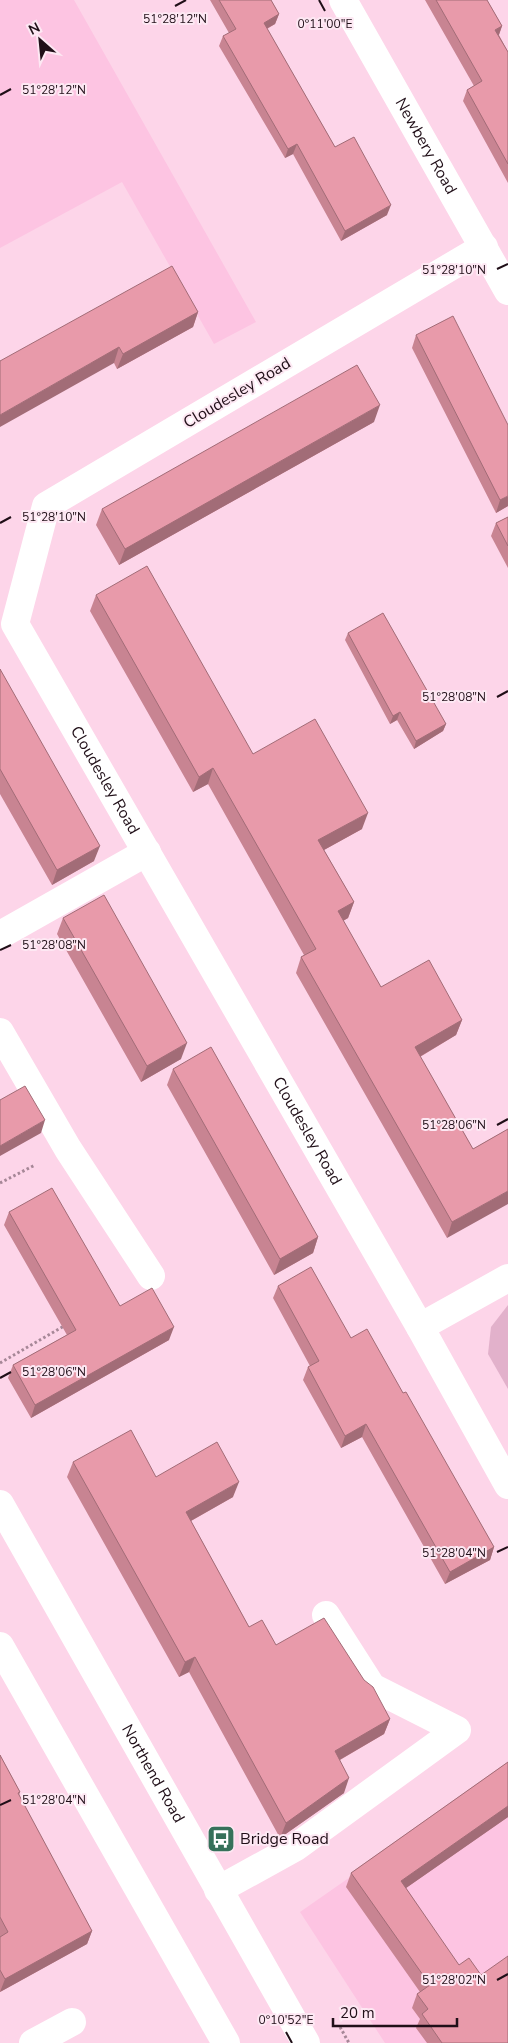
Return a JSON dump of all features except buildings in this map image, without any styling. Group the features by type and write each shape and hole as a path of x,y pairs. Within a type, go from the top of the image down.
{"street":[{"name":"Newbery Road","path":"343,0 508,291"},
{"name":"Cloudesley Road","path":"484,247 46,506 15,624 420,1327 508,1485"},
{"path":"0,935 147,852"},
{"path":"0,1032 68,1149 151,1276"},
{"path":"420,1327 508,1278"},
{"name":"Northend Road","path":"0,1504 306,2043"},
{"path":"218,1890 296,1847 456,1730 372,1687 326,1614"},
{"path":"0,1646 226,2043"},
{"path":"32,2043 72,2022"}],"path":[{"path":"0,1363 67,1324"}],"shaded area":[{"path":"0,0 74,0 256,322 214,344 122,182 0,248"},
{"path":"508,1305 508,1389 488,1354 491,1327"},
{"path":"508,1767 508,2043 385,2043 300,1912"}],"place":[{"name":"Bridge Road","path":"221,1839"}]}
